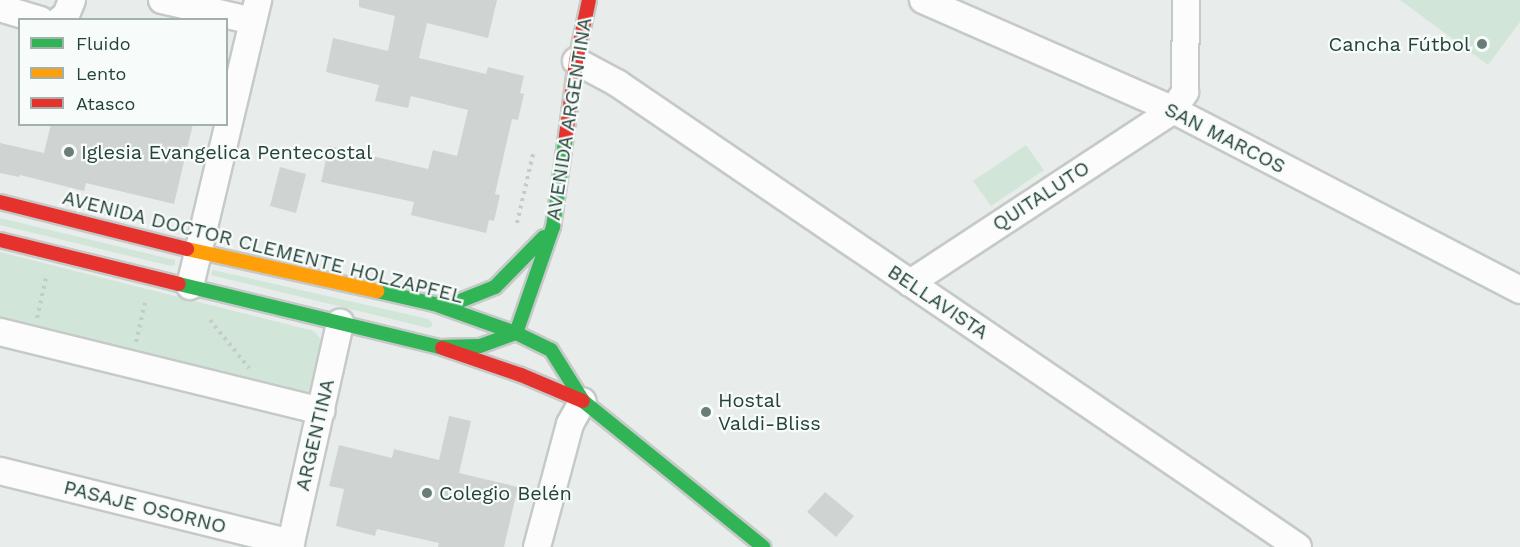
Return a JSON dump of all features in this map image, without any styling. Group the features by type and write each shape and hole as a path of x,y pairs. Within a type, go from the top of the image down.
{"main road":[{"name":"AVENIDA ARGENTINA","path":"434,304 455,303 495,287 511,274 553,227 576,61 588,0"},
{"name":"AVENIDA DOCTOR CLEMENTE HOLZAPFEL","path":"0,202 199,252 434,304 516,333 551,350 583,401 763,547"},
{"path":"439,347 480,346 516,333 553,227"},
{"path":"0,240 439,347 521,375 583,401"}],"street":[{"path":"62,18 72,0"},
{"path":"162,0 255,11 190,286"},
{"path":"1173,110 1185,92 1186,0"},
{"name":"SAN MARCOS","path":"931,1 1173,110 1520,290"},
{"path":"0,8 33,18"},
{"name":"BELLAVISTA","path":"576,61 617,83 1298,547"},
{"name":"QUITALUTO","path":"910,283 1173,110"},
{"name":"ARGENTINA","path":"290,545 340,323"},
{"path":"0,332 321,411"},
{"path":"537,547 570,424 583,401"},
{"name":"PASAJE OSORNO","path":"0,471 290,545"}],"path":[{"name":"AVENIDA ARGENTINA","path":"514,234 534,150"},
{"path":"32,340 48,269"},
{"path":"131,364 147,293"},
{"path":"205,314 274,399"}],"green space":[{"name":"Cancha Fútbol","path":"1400,0 1520,0 1520,22 1488,65"},
{"path":"1026,145 1044,170 991,206 973,181"},
{"path":"0,218 175,260 175,265 171,266 0,225"},
{"path":"0,252 314,331 323,342 308,399 0,326"},
{"path":"213,270 428,319 432,322 432,326 428,328 211,275"}],"building":[{"path":"359,0 497,0 488,38 427,23 419,58 486,74 488,67 524,76 520,93 524,94 518,120 512,119 495,194 500,195 494,221 489,220 486,233 411,215 414,202 321,182 329,146 428,169 433,150 457,156 468,110 411,96 408,108 375,101 379,85 326,72 333,38 388,51 395,16 359,7"},
{"path":"51,126 193,126 174,204 86,183 84,191 20,175 19,177 0,173 0,143 44,153"},
{"path":"280,167 306,174 296,213 270,206"},
{"path":"449,416 471,421 459,473 518,487 504,547 438,547 439,543 377,529 375,536 336,526 344,489 329,486 339,445 392,458 394,449 439,460"},
{"path":"825,492 854,516 836,537 807,512"}],"traffic: fast":[{"path":"179,284 439,347 480,346 516,333 553,227 566,136"},
{"path":"377,291 434,304 455,303 495,287 544,237"},
{"path":"434,304 516,333 551,350 583,401 763,547"}],"traffic: slow":[{"path":"187,249 377,291"}],"traffic: jam":[{"path":"566,136 576,61 589,0"},
{"path":"0,202 187,249"},
{"path":"0,240 179,284"},
{"path":"442,348 521,375 583,401"}],"place":[{"name":"Cancha Fútbol","path":"1482,44"},
{"name":"Iglesia Evangelica Pentecostal","path":"69,152"},
{"name":"Hostal Valdi-Bliss","path":"706,412"},
{"name":"Colegio Belén","path":"427,493"}]}
